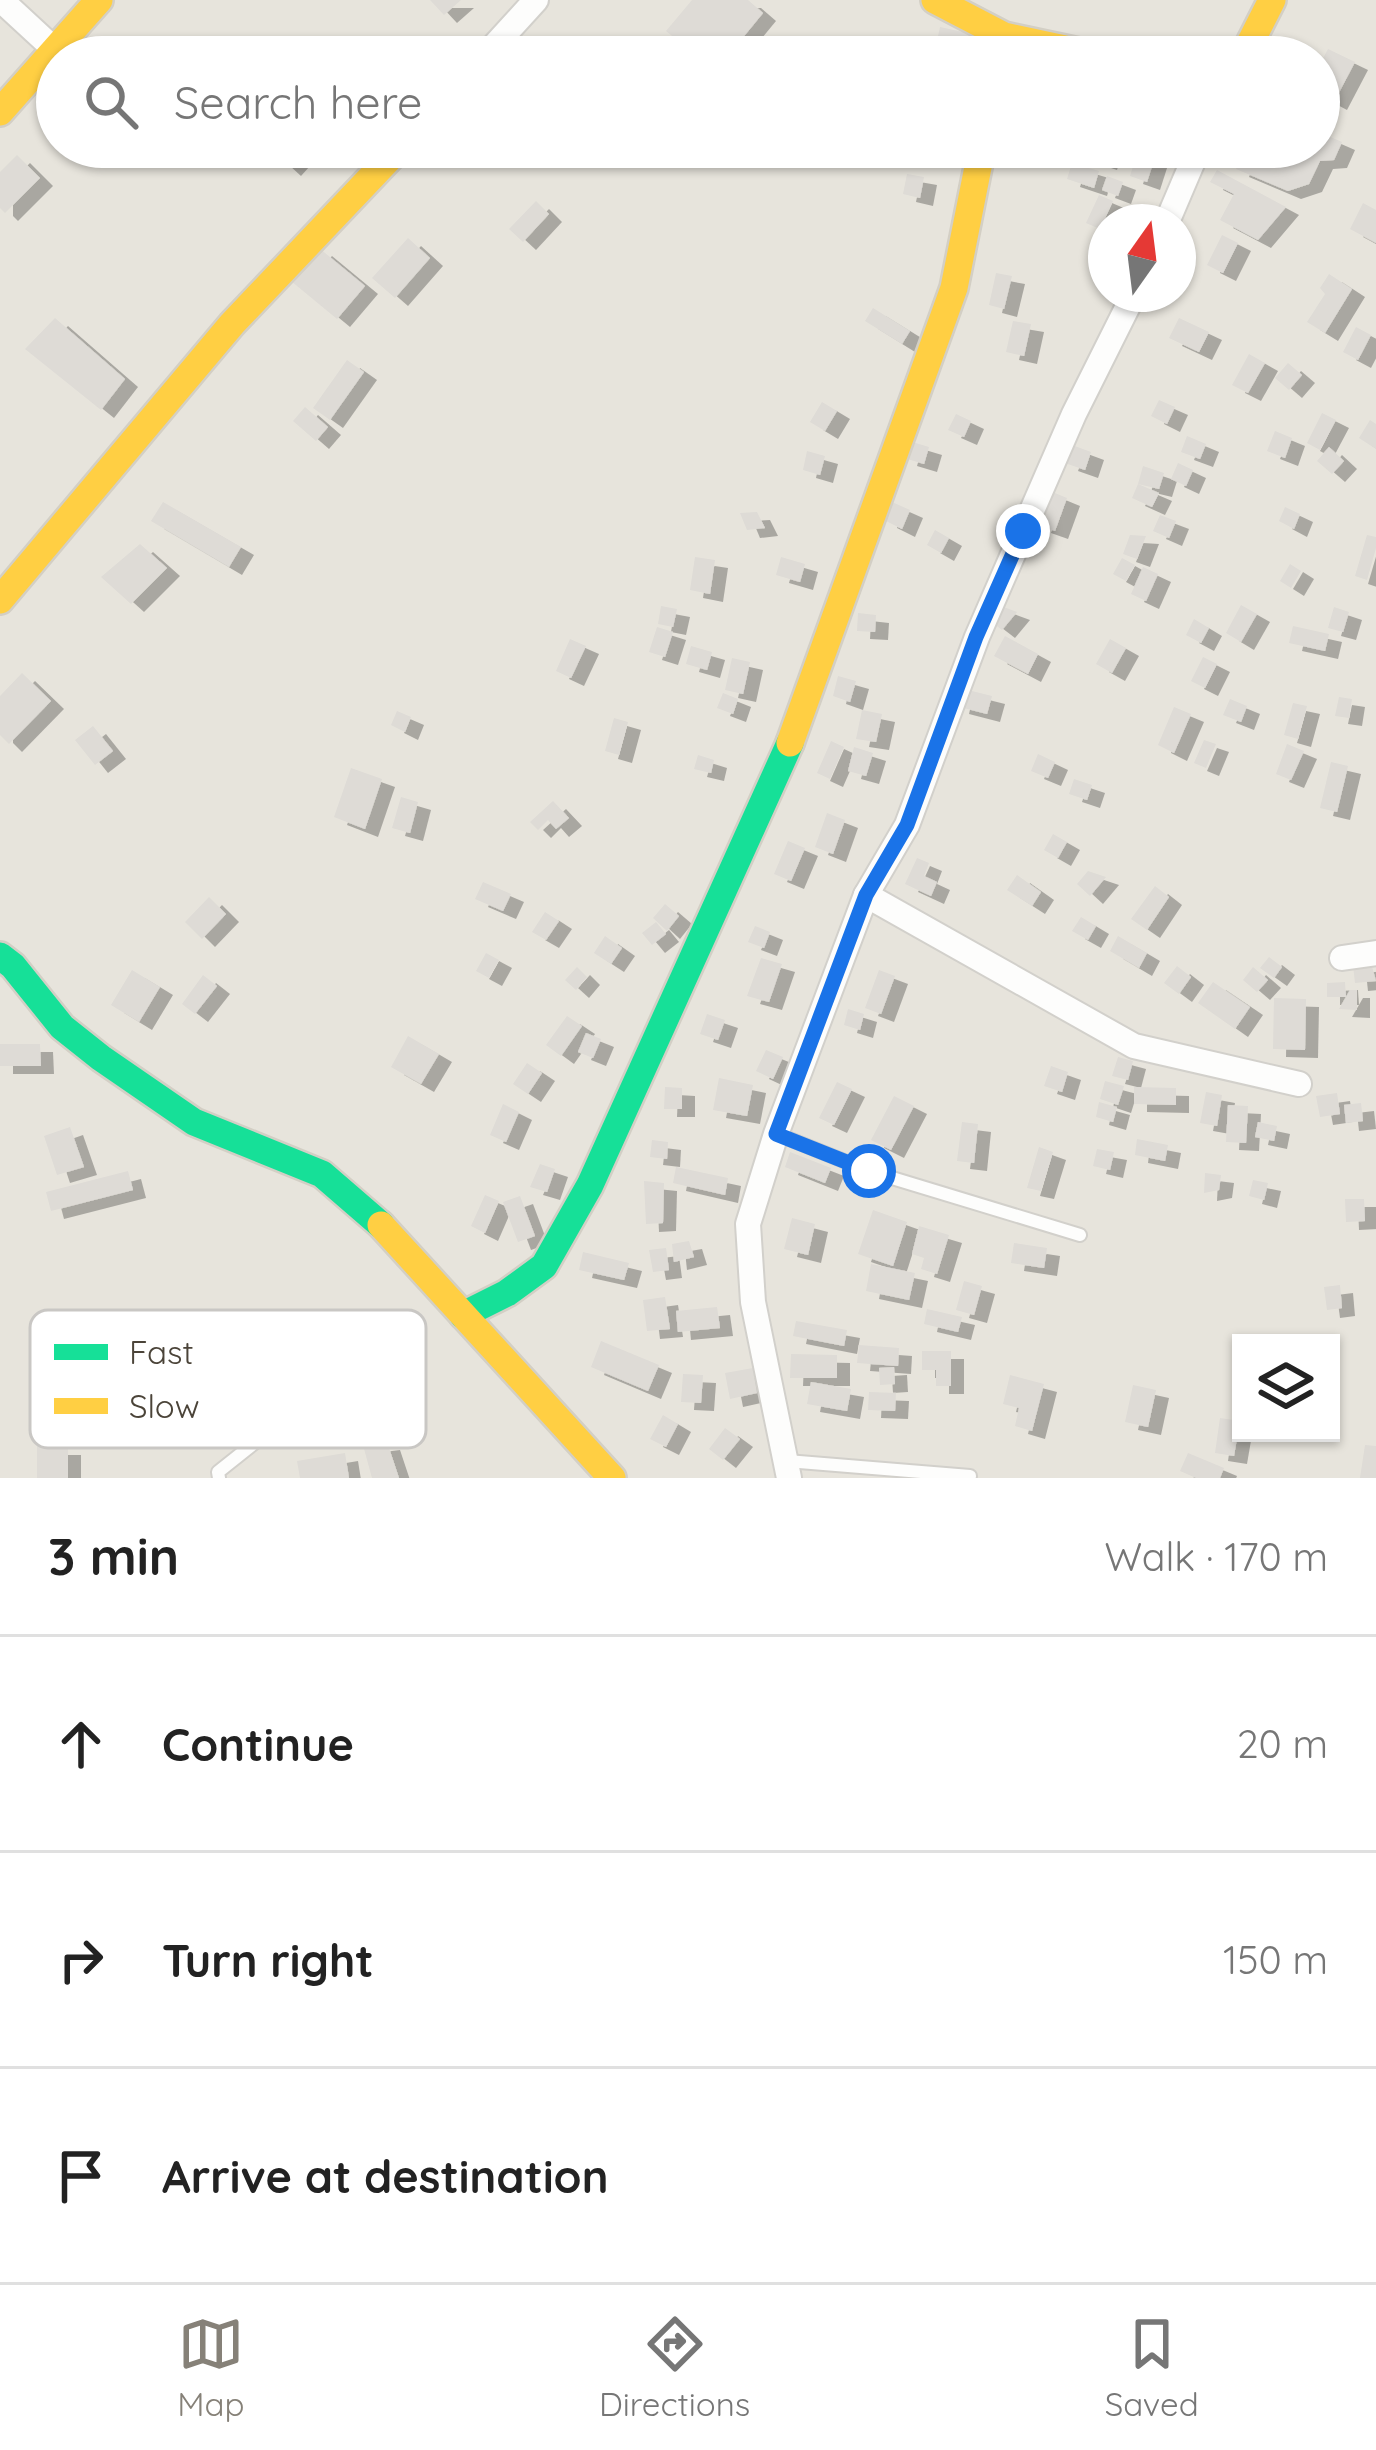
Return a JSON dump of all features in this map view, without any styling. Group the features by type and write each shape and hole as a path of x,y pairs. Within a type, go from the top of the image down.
{"street":[{"path":"1,0 40,36"},
{"path":"66,36 99,0"},
{"path":"503,36 536,0"},
{"path":"935,0 987,36"},
{"path":"1254,36 1272,0"},
{"path":"0,112 36,70"},
{"path":"0,600 220,337 380,168"},
{"path":"463,1316 544,1266 590,1185 712,911 778,777 954,288 978,168"},
{"path":"1175,204 1190,168"},
{"path":"788,1470 754,1302 748,1224 776,1134 866,895 907,825 976,637 1074,414 1125,312"},
{"path":"866,895 1134,1046 1299,1084"},
{"path":"1342,958 1376,953"},
{"path":"0,956 62,1028 101,1058 194,1122 322,1174 367,1209 612,1478"}],"lane":[{"path":"776,1134 869,1171 1080,1234"},
{"path":"219,1478 218,1472 248,1448"},
{"path":"788,1470 970,1476"}],"shaded area":[{"path":"0,0 1376,0 1376,1478 0,1478"}],"building":[{"path":"430,0 461,0 444,15"},
{"path":"692,0 748,0 763,13 744,36 672,36 666,31"},
{"path":"940,27 981,36 938,36"},
{"path":"1340,55 1355,62 1340,91"},
{"path":"17,155 40,178 5,213 0,208 0,172"},
{"path":"1070,168 1099,171 1094,188 1067,179"},
{"path":"1133,168 1151,168 1147,182 1130,176"},
{"path":"1317,168 1309,184 1288,191 1236,169"},
{"path":"1217,170 1286,207 1258,240 1220,220 1234,194 1210,182"},
{"path":"907,174 924,177 920,198 903,194"},
{"path":"1107,176 1123,182 1118,196 1102,190"},
{"path":"1099,195 1113,201 1112,204 1095,204"},
{"path":"536,201 549,214 523,242 509,229"},
{"path":"1363,203 1376,210 1376,243 1350,229"},
{"path":"1222,235 1238,243 1223,273 1207,265"},
{"path":"408,238 430,258 395,298 372,278"},
{"path":"319,248 365,286 337,319 291,281"},
{"path":"996,273 1012,276 1004,309 989,305"},
{"path":"1329,274 1352,289 1325,333 1307,322 1325,294 1320,288"},
{"path":"873,308 910,331 902,344 865,321"},
{"path":"55,318 125,379 101,410 25,349"},
{"path":"1179,318 1209,332 1199,352 1169,338"},
{"path":"1013,321 1031,324 1024,356 1006,352"},
{"path":"1356,327 1371,335 1358,360 1343,352"},
{"path":"1249,354 1265,363 1248,393 1232,385"},
{"path":"347,360 364,372 330,420 313,408"},
{"path":"1288,363 1302,375 1289,390 1275,378"},
{"path":"1159,400 1175,407 1167,424 1151,416"},
{"path":"822,402 837,411 825,431 810,422"},
{"path":"305,407 328,427 316,441 293,421"},
{"path":"1322,413 1336,420 1320,450 1307,443"},
{"path":"956,414 971,421 964,437 948,430"},
{"path":"1370,420 1376,424 1376,449 1359,438"},
{"path":"1275,431 1292,438 1285,458 1267,451"},
{"path":"1187,436 1206,444 1200,459 1181,452"},
{"path":"909,441 929,447 924,464 904,458"},
{"path":"1072,445 1091,452 1085,470 1065,463"},
{"path":"1329,447 1344,461 1332,474 1317,461"},
{"path":"807,451 825,456 820,475 803,470"},
{"path":"1178,463 1193,470 1186,486 1171,479"},
{"path":"1143,466 1164,473 1159,489 1138,484"},
{"path":"1138,484 1159,493 1152,507 1132,498"},
{"path":"1050,491 1067,498 1055,531 1038,525"},
{"path":"163,502 241,547 229,567 151,521"},
{"path":"892,502 910,510 902,529 884,520"},
{"path":"1285,507 1300,514 1294,529 1279,521"},
{"path":"757,512 765,528 747,530 740,513"},
{"path":"1160,515 1176,521 1169,538 1153,531"},
{"path":"935,530 949,538 941,553 927,545"},
{"path":"1130,535 1146,536 1137,559 1123,554"},
{"path":"1367,535 1376,537 1376,548 1367,580 1355,576"},
{"path":"140,544 167,568 131,604 101,577"},
{"path":"695,557 715,560 710,594 690,590"},
{"path":"781,557 805,564 800,582 776,575"},
{"path":"1122,558 1135,565 1126,581 1113,574"},
{"path":"1290,564 1301,571 1291,588 1280,581"},
{"path":"1143,567 1158,574 1146,601 1131,594"},
{"path":"1241,605 1257,614 1241,642 1226,633"},
{"path":"661,606 677,609 673,627 658,624"},
{"path":"1001,606 1017,612 1002,630 989,620"},
{"path":"1334,607 1349,612 1343,632 1328,628"},
{"path":"858,613 876,615 875,632 857,631"},
{"path":"1194,619 1209,628 1201,643 1186,635"},
{"path":"1293,626 1329,634 1325,651 1289,643"},
{"path":"657,627 673,632 665,657 649,652"},
{"path":"1005,636 1038,654 1028,674 994,656"},
{"path":"570,639 586,646 571,678 556,671"},
{"path":"1110,639 1126,648 1112,673 1096,664"},
{"path":"691,646 712,652 707,670 686,664"},
{"path":"1203,657 1217,664 1205,688 1191,681"},
{"path":"732,658 750,662 743,694 725,690"},
{"path":"22,673 51,701 9,744 0,735 0,696"},
{"path":"838,676 856,681 850,702 833,696"},
{"path":"960,688 992,696 987,714 956,706"},
{"path":"723,693 738,699 733,714 717,708"},
{"path":"1339,697 1352,699 1349,718 1335,716"},
{"path":"1230,699 1247,706 1241,722 1223,715"},
{"path":"1293,703 1307,706 1298,739 1284,735"},
{"path":"1174,707 1191,714 1174,753 1158,745"},
{"path":"862,710 882,714 876,742 856,739"},
{"path":"397,711 411,717 405,732 391,725"},
{"path":"614,718 628,722 619,755 605,751"},
{"path":"93,726 113,751 95,765 75,740"},
{"path":"1204,740 1216,744 1206,768 1194,763"},
{"path":"831,741 844,747 830,779 817,773"},
{"path":"1287,744 1304,751 1291,780 1276,774"},
{"path":"854,747 873,753 866,776 848,771"},
{"path":"1038,754 1055,762 1048,778 1031,771"},
{"path":"698,755 714,760 711,773 694,769"},
{"path":"1331,762 1348,766 1337,812 1320,808"},
{"path":"351,768 382,779 365,829 334,817"},
{"path":"1074,779 1092,785 1087,800 1069,794"},
{"path":"401,797 418,802 410,833 392,828"},
{"path":"553,801 569,818 556,829 548,820 538,830 530,822"},
{"path":"827,813 845,820 833,854 815,847"},
{"path":"1053,834 1067,842 1058,858 1044,850"},
{"path":"788,841 805,848 791,881 774,874"},
{"path":"917,858 929,863 924,876 937,882 931,896 905,884"},
{"path":"1088,871 1106,877 1090,896 1077,884"},
{"path":"1017,875 1041,892 1032,906 1007,890"},
{"path":"483,882 511,894 503,911 475,899"},
{"path":"1155,886 1169,897 1147,930 1131,919"},
{"path":"209,897 226,914 202,939 185,922"},
{"path":"665,904 679,916 667,931 653,918"},
{"path":"545,912 559,921 546,940 532,932"},
{"path":"1081,917 1096,926 1088,940 1072,931"},
{"path":"656,922 666,934 652,945 642,933"},
{"path":"755,926 770,932 764,948 748,942"},
{"path":"605,936 622,948 611,964 594,953"},
{"path":"1118,936 1147,953 1139,968 1110,951"},
{"path":"486,953 499,960 489,978 476,971"},
{"path":"1269,957 1282,967 1274,978 1260,968"},
{"path":"761,958 782,964 769,1002 747,996"},
{"path":"1371,963 1376,981 1355,983 1353,965"},
{"path":"1177,966 1191,977 1179,994 1164,983"},
{"path":"577,967 587,977 576,990 565,980"},
{"path":"1253,967 1268,980 1257,992 1243,980"},
{"path":"132,970 160,987 139,1022 111,1005"},
{"path":"879,970 895,976 881,1014 865,1008"},
{"path":"203,975 217,986 195,1014 182,1004"},
{"path":"1213,982 1250,1007 1235,1029 1198,1003"},
{"path":"1345,982 1346,997 1327,997 1327,983"},
{"path":"1350,990 1357,990 1357,1010 1339,1009"},
{"path":"1274,998 1306,999 1305,1050 1273,1049"},
{"path":"848,1009 864,1014 860,1030 844,1025"},
{"path":"707,1014 725,1020 718,1040 700,1034"},
{"path":"567,1016 582,1026 561,1056 546,1045"},
{"path":"586,1033 601,1039 593,1058 578,1052"},
{"path":"408,1036 439,1054 421,1084 391,1067"},
{"path":"0,1044 40,1044 41,1066 0,1066"},
{"path":"766,1050 783,1057 773,1079 756,1071"},
{"path":"1118,1057 1133,1061 1128,1080 1112,1076"},
{"path":"527,1063 542,1073 528,1094 513,1084"},
{"path":"1051,1066 1068,1072 1062,1092 1044,1086"},
{"path":"719,1078 753,1085 747,1116 713,1110"},
{"path":"1105,1081 1124,1086 1118,1105 1100,1099"},
{"path":"837,1082 852,1089 834,1125 819,1118"},
{"path":"665,1087 682,1088 682,1109 664,1109"},
{"path":"1134,1087 1176,1088 1176,1105 1134,1104"},
{"path":"1206,1092 1222,1095 1217,1126 1200,1123"},
{"path":"1337,1093 1340,1114 1320,1117 1316,1096"},
{"path":"894,1096 914,1106 891,1150 871,1140"},
{"path":"1099,1102 1117,1107 1113,1122 1096,1117"},
{"path":"1361,1103 1363,1121 1346,1123 1344,1105"},
{"path":"503,1104 519,1112 506,1142 490,1135"},
{"path":"1228,1105 1248,1106 1246,1143 1226,1142"},
{"path":"962,1122 978,1124 974,1163 957,1161"},
{"path":"1258,1122 1277,1126 1274,1141 1255,1137"},
{"path":"70,1127 84,1167 57,1175 44,1136"},
{"path":"1137,1139 1168,1145 1165,1161 1135,1155"},
{"path":"652,1140 668,1142 667,1159 650,1157"},
{"path":"1039,1147 1053,1152 1041,1191 1027,1188"},
{"path":"1097,1149 1114,1152 1110,1170 1093,1166"},
{"path":"790,1152 831,1168 825,1183 785,1167"},
{"path":"540,1164 555,1169 547,1192 530,1187"},
{"path":"676,1167 728,1178 725,1195 673,1183"},
{"path":"128,1171 133,1190 51,1211 46,1192"},
{"path":"1205,1173 1221,1175 1219,1190 1204,1193"},
{"path":"1253,1180 1268,1183 1264,1200 1249,1196"},
{"path":"644,1181 664,1183 663,1223 646,1224"},
{"path":"485,1195 499,1201 485,1233 471,1226"},
{"path":"520,1196 535,1236 518,1242 503,1202"},
{"path":"1345,1199 1364,1199 1365,1221 1346,1222"},
{"path":"873,1210 907,1222 893,1266 858,1254"},
{"path":"792,1218 815,1224 808,1255 784,1249"},
{"path":"919,1226 949,1235 937,1274 921,1269 924,1258 912,1254"},
{"path":"689,1241 694,1257 674,1262 672,1244"},
{"path":"1014,1243 1047,1248 1044,1268 1011,1263"},
{"path":"666,1248 669,1270 653,1272 649,1250"},
{"path":"583,1252 629,1263 624,1280 579,1270"},
{"path":"871,1264 915,1273 909,1300 866,1291"},
{"path":"964,1281 982,1286 974,1315 956,1310"},
{"path":"1340,1285 1342,1308 1327,1310 1324,1287"},
{"path":"665,1297 670,1329 647,1331 643,1300"},
{"path":"717,1307 720,1328 678,1332 676,1311"},
{"path":"927,1309 962,1317 958,1332 924,1324"},
{"path":"796,1321 847,1330 844,1346 793,1336"},
{"path":"601,1341 659,1365 648,1391 591,1367"},
{"path":"859,1345 899,1348 898,1366 857,1363"},
{"path":"922,1351 951,1351 951,1386 936,1386 936,1370 922,1370"},
{"path":"791,1354 837,1355 837,1378 790,1378"},
{"path":"894,1367 895,1384 880,1385 879,1368"},
{"path":"753,1368 757,1393 730,1399 725,1373"},
{"path":"683,1374 703,1375 701,1403 681,1402"},
{"path":"1010,1375 1044,1384 1032,1431 1015,1426 1019,1408 1003,1404"},
{"path":"811,1382 851,1389 847,1411 807,1404"},
{"path":"1133,1385 1156,1390 1148,1427 1125,1422"},
{"path":"869,1392 896,1393 895,1411 868,1410"},
{"path":"663,1415 678,1424 666,1447 650,1439"},
{"path":"1220,1418 1232,1420 1234,1456 1215,1453"},
{"path":"725,1428 740,1439 723,1460 709,1449"},
{"path":"1365,1445 1376,1446 1376,1478 1360,1478"},
{"path":"37,1448 68,1448 68,1478 37,1478"},
{"path":"364,1448 389,1448 399,1478 372,1478"},
{"path":"345,1453 349,1478 300,1478 297,1461"},
{"path":"1188,1453 1224,1468 1220,1478 1196,1478 1180,1471"}],"traffic: fast":[{"path":"463,1315 507,1293 544,1266 590,1185 790,743"},
{"path":"0,956 62,1027 101,1058 194,1122 322,1174 381,1225"}],"traffic: slow":[{"path":"67,36 99,0"},
{"path":"935,0 1004,36"},
{"path":"1254,36 1272,0"},
{"path":"0,112 36,71"},
{"path":"0,600 232,324 380,168"},
{"path":"790,743 954,288 978,168"},
{"path":"381,1225 612,1478"}],"route":[{"path":"869,1171 776,1134 866,895 907,825 976,637 1023,531"}]}
